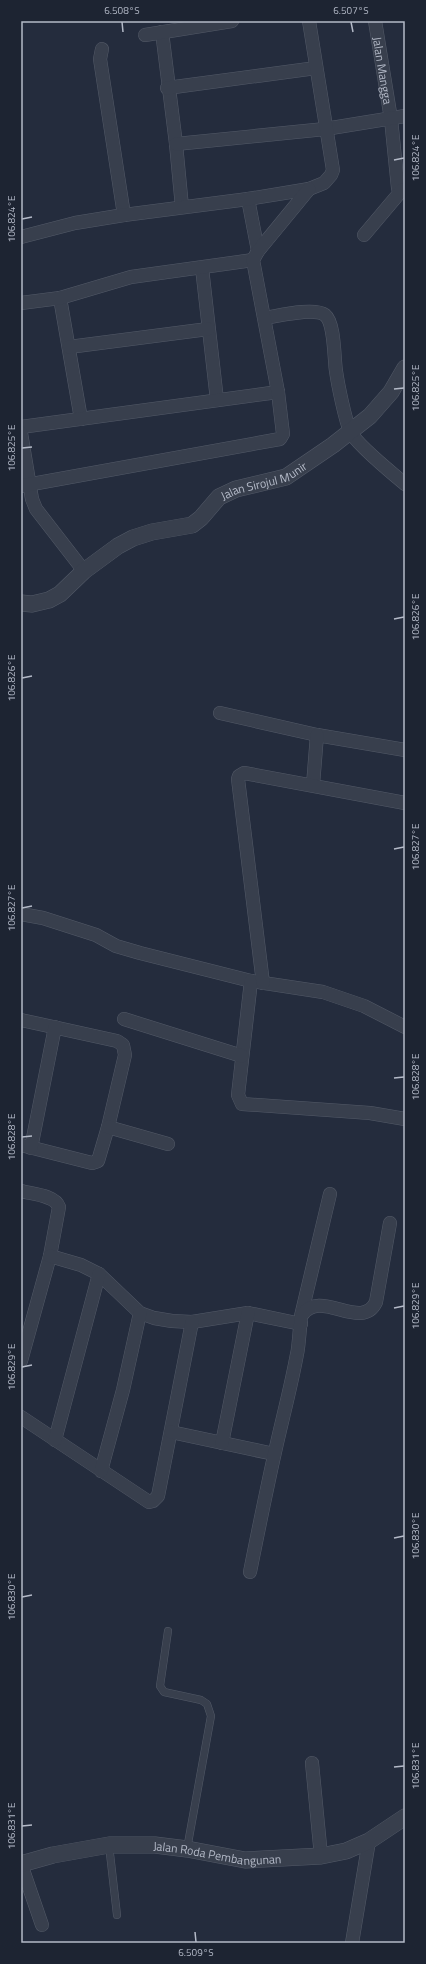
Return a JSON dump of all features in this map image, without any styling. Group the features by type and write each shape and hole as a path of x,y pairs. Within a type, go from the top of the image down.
{"street":[{"path":"145,35 232,21"},
{"path":"21,237 75,223 248,199 309,189 324,183 332,173 309,21"},
{"name":"Jalan Mangga","path":"375,21 402,189"},
{"path":"162,32 182,207"},
{"path":"102,49 100,59 124,215"},
{"path":"168,88 316,68"},
{"path":"176,144 325,129 405,116"},
{"path":"21,303 60,298 131,277 202,268 256,255 309,189"},
{"path":"364,235 402,189"},
{"path":"25,486 278,440 283,434 278,392 265,318 248,199"},
{"path":"202,268 217,400"},
{"path":"60,298 81,419"},
{"path":"265,318 316,311 328,318 331,330 336,372 350,432 383,465 405,484"},
{"path":"69,347 208,329"},
{"name":"Jalan Sirojul Munir","path":"21,603 32,604 49,600 60,594 84,571 118,546 133,538 152,532 192,526 201,518 219,496 236,489 286,477 370,416 391,392 405,368"},
{"path":"21,427 278,392"},
{"path":"21,433 25,486 36,509 84,571"},
{"path":"220,713 318,735 405,750"},
{"path":"313,785 318,735"},
{"path":"405,803 244,773 239,776 238,779 257,982 242,1056 238,1095 242,1104 370,1113 405,1119"},
{"path":"21,914 43,918 96,935 116,946 140,953 257,982 323,992 364,1006 405,1027"},
{"path":"124,1019 242,1056"},
{"path":"21,1020 55,1027 117,1041 123,1045 125,1055 108,1127 100,1158 95,1162 26,1146 55,1027"},
{"path":"108,1127 168,1144"},
{"path":"21,1191 52,1199 58,1203 59,1214 50,1256 21,1360"},
{"path":"250,1572 274,1454 297,1354 301,1320 330,1194"},
{"path":"301,1320 306,1311 321,1306 331,1306 359,1313 364,1313 373,1308 376,1302 390,1224"},
{"path":"50,1256 81,1265 99,1274 140,1313 172,1321 192,1322 248,1313 301,1320"},
{"path":"55,1440 99,1274"},
{"path":"101,1471 123,1390 140,1313"},
{"path":"222,1443 248,1313"},
{"path":"21,1417 149,1502 154,1501 158,1496 192,1322"},
{"path":"171,1432 274,1454"},
{"path":"312,1763 321,1856"},
{"name":"Jalan Roda Pembangunan","path":"21,1864 53,1855 109,1845 155,1845 187,1849 245,1860 321,1856 346,1851 369,1841 405,1816"},
{"path":"352,1943 369,1841"},
{"path":"21,1864 42,1925"}],"lane":[{"path":"168,1632 160,1686 164,1692 202,1700 207,1704 211,1716 187,1849"},
{"path":"109,1845 117,1915"}]}
